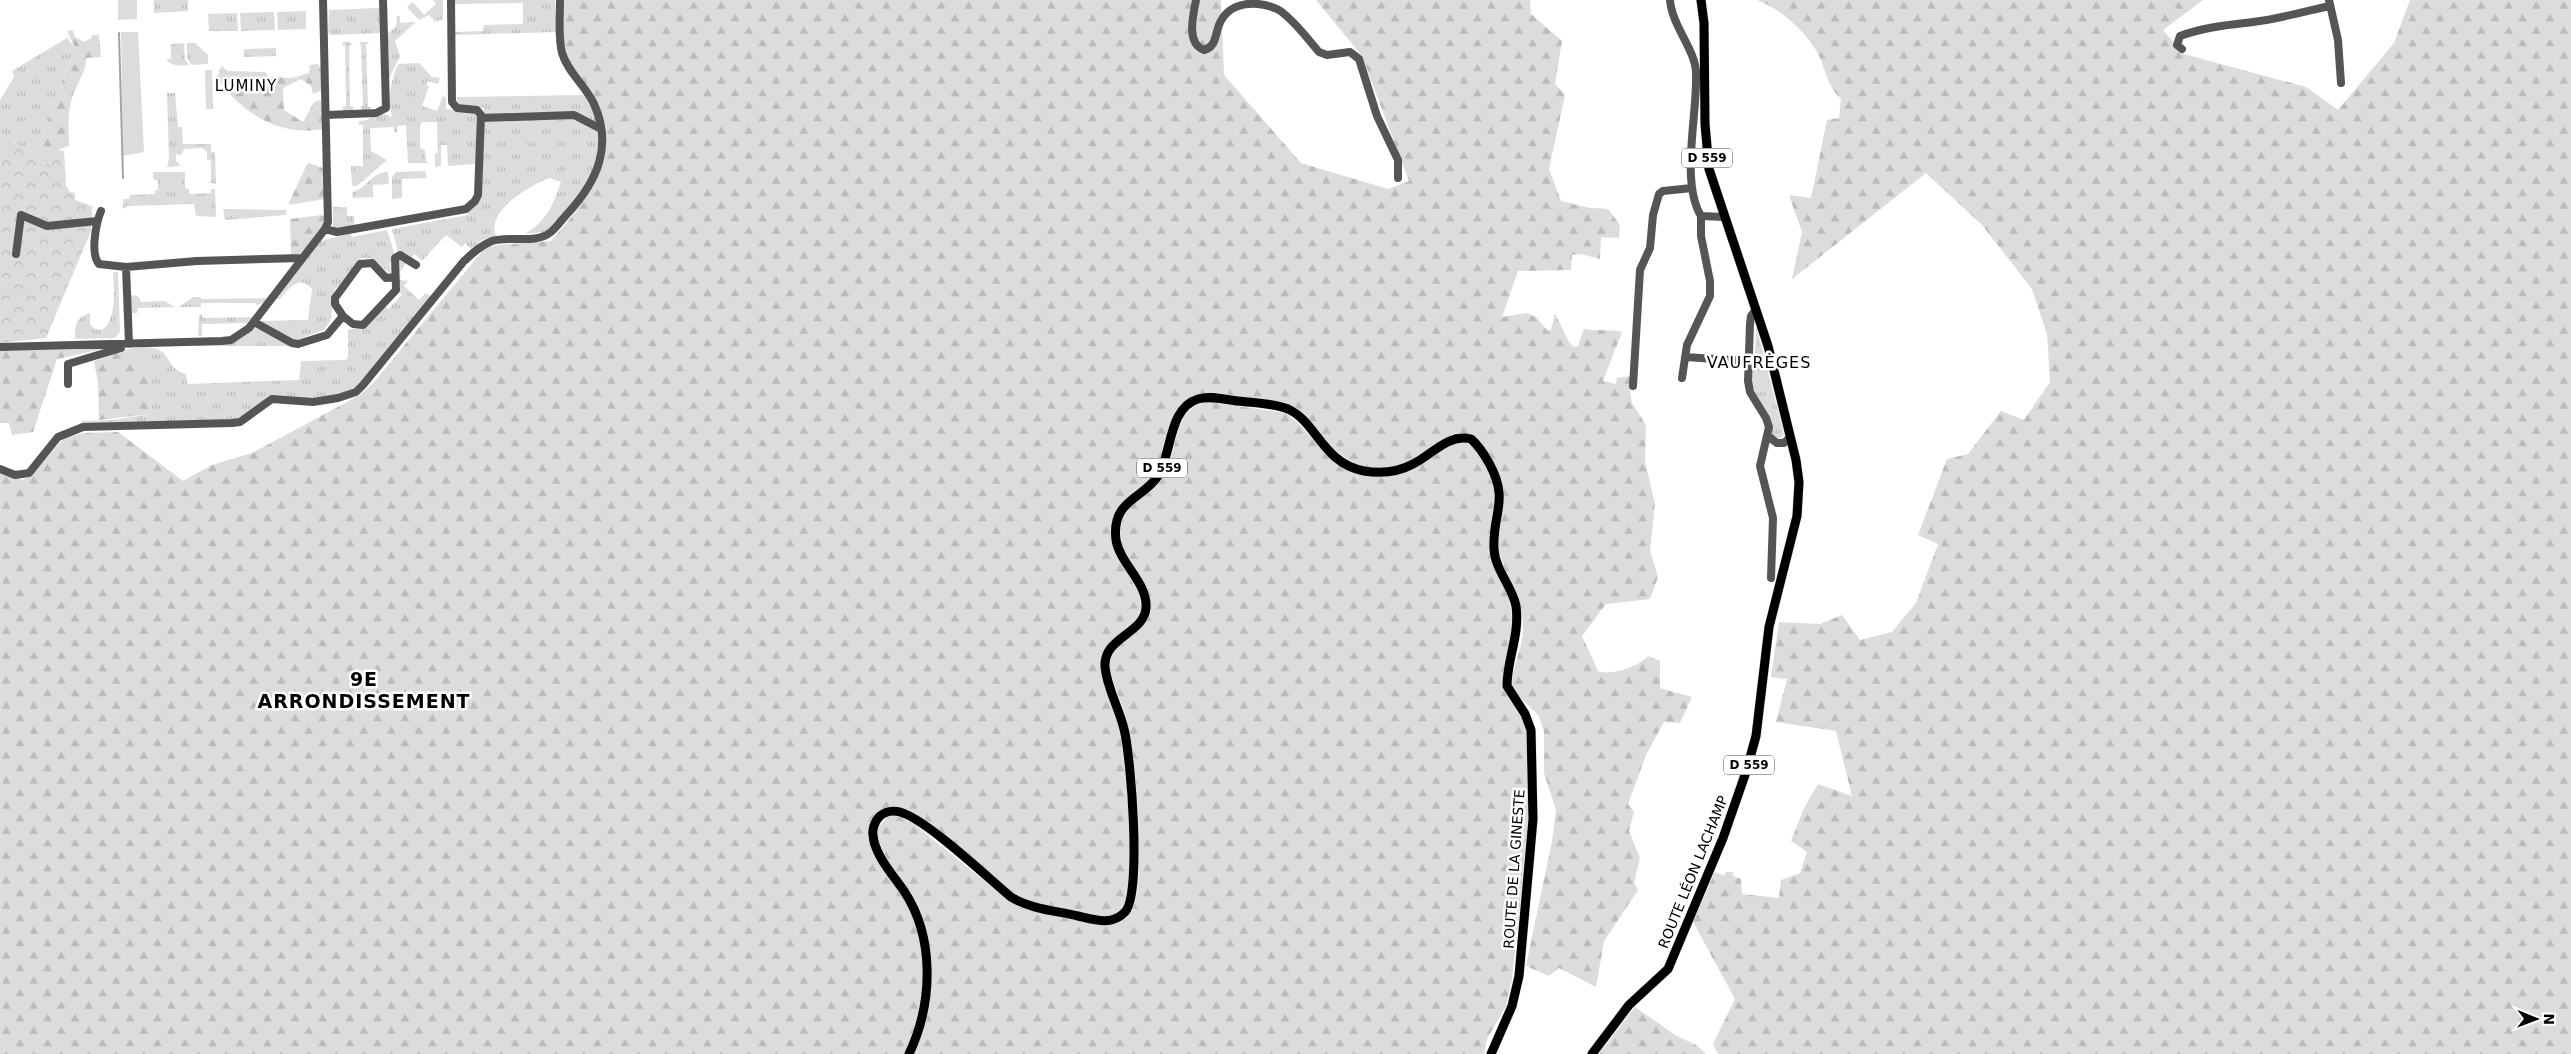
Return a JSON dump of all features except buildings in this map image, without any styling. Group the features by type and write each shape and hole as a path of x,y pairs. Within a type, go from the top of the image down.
{"main road":[{"name":"ROUTE LÉON LACHAMP","path":"1592,1054 1629,1005 1668,969 1722,838 1746,772 1756,736 1769,627 1797,516 1799,482 1768,346 1724,218 1707,158 1705,30 1701,0"},
{"name":"ROUTE DE LA GINESTE","path":"909,1054 920,1026 925,1002 926,954 924,936 913,905 876,845 873,830 878,817 884,813 898,811 918,821 1011,897 1023,903 1101,921 1116,919 1130,906 1133,895 1134,839 1126,740 1105,664 1110,649 1115,642 1142,621 1146,601 1138,582 1120,554 1116,540 1116,525 1120,514 1132,497 1157,478 1180,414 1190,403 1209,398 1288,409 1301,419 1329,452 1349,466 1363,471 1389,472 1405,468 1455,438 1471,439 1485,456 1497,477 1501,496 1494,551 1496,561 1513,596 1517,627 1507,686 1525,714 1531,730 1534,819 1519,976 1512,1006 1491,1054"}],"street":[{"path":"0,347 231,340 243,334 326,229 328,222 323,0"},
{"path":"326,115 376,113 386,108 383,0"},
{"path":"326,229 337,232 466,209 475,201 479,188 481,118 477,110 457,108 452,102 451,0"},
{"path":"0,468 15,475 29,473 58,437 83,427 232,423 240,422 272,399 313,402 347,396 356,392 477,249 493,240 531,238 551,232 592,184 600,159 601,128 594,104 569,69 562,52 560,0"},
{"path":"1196,0 1193,37 1195,46 1204,50 1212,45 1225,14 1240,2 1252,1 1280,10 1319,52 1327,55 1350,52 1355,54 1364,70 1377,116 1398,160 1398,178"},
{"path":"1670,0 1675,20 1696,72 1692,188 1701,216 1701,236 1710,281 1710,296 1692,330 1682,378"},
{"path":"2182,49 2177,45 2177,41 2180,36 2187,33 2219,25 2254,22 2329,3 2338,40 2341,83"},
{"path":"481,118 574,114 601,128"},
{"path":"1633,386 1640,270 1650,248 1653,215 1659,194 1663,191 1692,188"},
{"path":"101,211 97,221 97,262 99,264 126,266 302,258"},
{"path":"16,254 21,215 46,226 97,221"},
{"path":"1701,216 1724,218"},
{"path":"395,277 386,278 372,263 360,264 334,298 335,304 343,316 353,324 363,325 368,322 396,290 395,277 393,263 397,256 405,256 416,265"},
{"path":"68,384 68,364 121,348 125,344 126,266"},
{"path":"1756,309 1751,316 1748,360 1750,392 1766,418 1768,436 1760,466 1773,518 1771,578"},
{"path":"254,322 292,343 298,344 327,335 343,316"},
{"path":"1685,357 1748,360"},
{"path":"1768,436 1774,442 1781,444 1790,438"}],"green space":[{"path":"118,0 137,0 137,19 118,20"},
{"path":"154,0 188,0 188,11 154,13"},
{"path":"433,0 443,0 443,19 435,22 429,15 419,20 407,7 413,2 424,15 436,4"},
{"path":"454,0 555,0 556,32 454,35 455,32 483,31 484,25 523,24 523,3 454,4"},
{"path":"563,0 1221,0 1224,75 1301,163 1388,189 1409,181 1362,56 1316,0 1530,0 1531,14 1562,41 1555,84 1565,95 1549,169 1561,201 1590,208 1608,209 1620,225 1619,238 1601,237 1600,259 1581,254 1572,255 1571,270 1518,271 1502,317 1527,313 1536,317 1548,331 1551,330 1555,313 1569,342 1574,347 1578,346 1584,329 1622,332 1603,381 1616,384 1617,378 1631,376 1629,386 1632,403 1646,425 1645,461 1655,504 1650,551 1658,577 1650,599 1606,604 1582,636 1598,671 1624,670 1638,664 1648,656 1660,661 1660,688 1692,697 1680,723 1664,722 1646,755 1628,804 1634,812 1629,831 1640,858 1634,883 1638,890 1604,941 1596,987 1559,968 1549,976 1526,966 1552,841 1556,810 1544,773 1544,732 1539,716 1514,691 1512,686 1523,634 1522,614 1518,595 1500,554 1502,490 1500,479 1491,461 1465,434 1451,437 1414,460 1395,468 1377,469 1360,466 1330,446 1289,406 1189,400 1154,476 1130,495 1113,524 1133,574 1141,602 1141,613 1138,620 1114,640 1103,656 1123,740 1131,839 1127,905 1115,916 1102,918 1024,900 1015,896 898,808 870,829 907,901 917,926 924,958 924,974 919,1007 905,1054 0,1054 0,473 23,480 33,474 64,438 83,433 118,432 183,481 212,465 252,453 360,395 374,382 485,248 497,245 551,241 589,193 598,176 604,158 606,140 603,120 595,99 567,57 564,36"},
{"path":"1757,0 2203,0 2163,30 2184,54 2306,87 2338,110 2394,43 2410,0 2571,0 2571,1054 1718,1054 1713,1044 1735,999 1693,922 1715,872 1724,876 1726,872 1733,872 1733,876 1741,879 1742,894 1779,898 1781,880 1800,873 1807,852 1791,841 1804,808 1818,784 1852,796 1836,731 1776,722 1787,679 1771,677 1779,622 1820,624 1842,615 1860,640 1892,632 1916,603 1938,544 1918,535 1947,459 1968,454 2001,411 2024,420 2050,382 2047,334 2032,289 1982,225 1926,173 1792,279 1802,232 1789,195 1811,198 1827,120 1839,118 1841,98 1833,89 1819,55 1805,35 1782,14"},
{"path":"379,8 381,10 381,33 331,35 328,33 329,10"},
{"path":"306,11 306,29 278,30 277,12"},
{"path":"274,12 275,30 241,31 240,13"},
{"path":"237,13 238,31 209,31 208,14"},
{"path":"397,16 400,16 400,23 416,22 395,41 400,56 389,79 388,34 396,26"},
{"path":"73,30 75,37 84,42 91,38 92,35 99,35 101,57 86,58 86,64 70,107 69,146 58,150 49,168 37,158 36,153 75,48 67,31"},
{"path":"121,32 138,32 144,152 123,156"},
{"path":"67,38 75,48 36,153 7,140 0,166 0,100 14,77 12,71"},
{"path":"343,42 350,42 352,45 349,45 350,106 354,107 352,111 344,111 342,107 346,106 345,45 342,45"},
{"path":"361,42 368,42 369,44 366,44 368,107 371,107 369,110 362,110 360,106 363,106 361,45 359,44"},
{"path":"184,43 185,59 189,65 183,66 168,62 166,59 171,59 171,44"},
{"path":"187,43 195,43 208,55 208,64 192,65 187,58"},
{"path":"276,48 276,56 244,57 244,49"},
{"path":"419,63 432,77 440,78 438,84 428,81 426,85 429,86 422,106 437,111 443,96 446,98 446,109 478,114 478,159 475,164 448,166 447,145 441,145 441,166 435,167 435,153 438,153 437,122 422,122 420,126 420,148 425,150 426,161 429,163 408,163 406,125 397,126 397,132 394,132 394,127 370,128 371,151 387,160 357,186 352,186 351,166 363,166 363,125 359,125 359,121 368,120 370,116 385,114 392,117 391,90 398,64"},
{"path":"318,64 321,69 322,90 313,94 311,86 301,79 283,88 284,110 303,122 314,102 319,100 323,104 323,129 292,130 264,120 251,113 239,103 218,80 219,70 222,66 227,71 265,72 269,77 292,78 309,73 310,65"},
{"path":"205,70 212,70 213,109 206,109"},
{"path":"167,93 175,93 178,127 182,127 183,144 211,144 211,152 215,152 216,184 207,182 211,182 211,160 207,160 207,152 202,148 184,149 181,155 176,154 176,161 181,166 167,167 169,159"},
{"path":"585,95 598,120 599,144 596,165 583,191 552,227 544,232 525,234 544,218 555,198 561,182 549,178 532,186 512,200 497,217 494,227 496,236 482,240 471,249 465,243 462,247 446,235 422,261 414,254 411,258 406,254 398,252 392,229 468,215 467,211 477,203 480,197 482,190 484,108 458,104 457,97"},
{"path":"7,140 36,153 37,158 49,168 58,150 64,151 66,186 70,192 75,193 75,200 92,206 91,231 46,338 0,343 0,166"},
{"path":"307,164 323,168 325,199 288,205"},
{"path":"425,171 427,178 402,179 402,198 392,199 392,177 396,172"},
{"path":"153,172 185,172 185,188 189,189 189,194 211,193 211,189 215,189 216,217 196,216 194,204 127,206 123,209 123,199 129,199 130,195 155,194 155,190 158,190 158,180 153,179"},
{"path":"388,172 389,184 373,185 373,197 353,198 352,192 362,188 377,175"},
{"path":"333,207 347,207 347,216 354,216 354,227 336,229 333,226"},
{"path":"223,209 286,210 286,215 225,220"},
{"path":"321,215 326,217 322,227 302,254 291,255 290,219"},
{"path":"387,230 395,255 390,263 391,274 370,258 362,258 334,291 331,319 324,330 293,341 257,321 308,320 312,289 307,285 303,283 294,284 280,299 277,299 321,241 351,233 352,237"},
{"path":"398,258 408,261 399,273 401,276 400,280 408,281 404,286 419,300 426,293 431,297 358,388 346,394 316,399 272,397 238,418 230,420 80,425 82,421 113,420 151,414 149,373 129,349 144,347 162,351 178,371 186,374 187,384 299,380 301,361 346,360 348,357 348,330 366,327 385,306 388,309 402,295 398,291"},
{"path":"113,272 118,272 120,331 115,338 75,339 77,322 85,315 90,313 90,325 95,329 102,330 107,325 114,303"},
{"path":"129,295 138,296 141,302 165,301 174,307 138,308 137,313 129,313"},
{"path":"193,297 201,297 201,299 269,298 264,303 256,305 255,303 201,303 201,307 179,307"},
{"path":"202,314 203,318 252,317 247,323 202,324 202,336 198,336 199,315"},
{"path":"1756,325 1784,434 1781,439 1772,435 1770,418 1751,386 1751,360 1755,354"},
{"path":"254,328 260,329 291,346 187,346 239,339"},
{"path":"106,348 57,359 33,432 12,435 9,423 0,423 0,350"},
{"path":"129,349 149,372 151,414 99,420 98,383 94,361"},
{"path":"1209,402 1286,413 1298,423 1335,463 1362,475 1389,476 1406,472 1456,442 1464,442 1474,448 1493,479 1496,496 1489,551 1497,575 1509,598 1513,627 1503,689 1522,719 1527,733 1530,805 1512,980 1506,1006 1487,1039 1484,1054 914,1054 928,1013 932,969 930,948 925,927 917,907 907,888 883,853 880,845 877,830 887,817 897,815 915,825 1008,900 1024,908 1091,924 1105,925 1118,923 1130,914 1135,901 1138,880 1137,795 1129,730 1109,664 1117,648 1143,626 1150,612 1150,602 1148,592 1123,548 1121,527 1127,511 1160,482 1166,472 1177,434 1187,413 1196,406"},
{"path":"1635,1007 1675,1035 1696,1045 1706,1054 1599,1054"}],"waterway":[{"path":"119,33 123,178"}],"district":[{"name":"LUMINY","path":"246,86"},
{"name":"VAUFRÈGES","path":"1759,362"},
{"name":"9E ARRONDISSEMENT","path":"364,690"}]}
